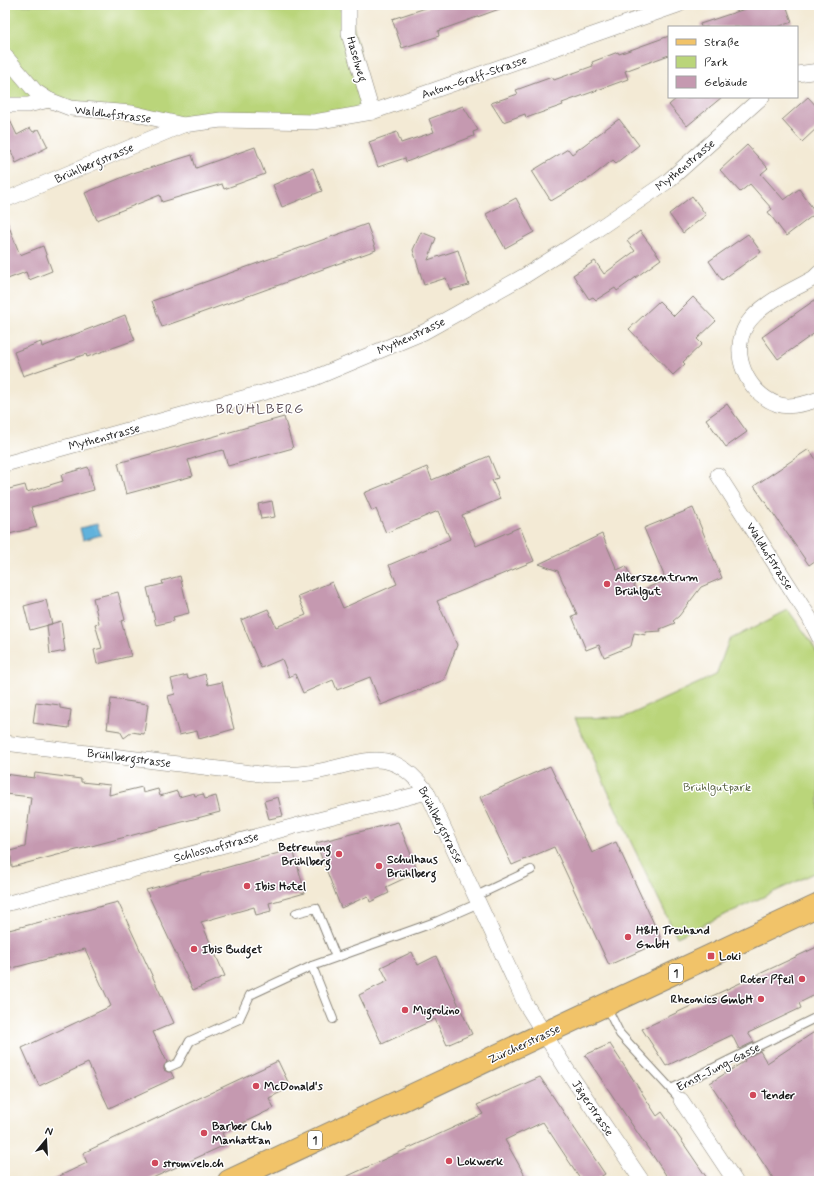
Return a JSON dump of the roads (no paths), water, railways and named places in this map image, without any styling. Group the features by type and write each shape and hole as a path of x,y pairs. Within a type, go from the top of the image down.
{"main road":[{"name":"Zürcherstrasse","path":"229,1181 819,905"}],"street":[{"name":"Haselweg","path":"348,5 349,34 372,112"},
{"name":"Anton-Graff-Strasse","path":"265,122 314,122 372,112 678,5"},
{"name":"Waldhofstrasse","path":"5,56 35,91 49,100 70,108 132,113 183,125 221,120 265,122"},
{"path":"798,74 819,71"},
{"name":"Mythenstrasse","path":"5,464 312,379 424,332 526,275 595,231 668,181 761,98"},
{"path":"5,105 28,105 49,100"},
{"name":"Brühlbergstrasse","path":"5,200 183,125"},
{"path":"819,273 814,278 756,313 746,325 741,342 740,357 744,371 750,383 762,396 779,405 799,405 819,399"},
{"name":"Waldhofstrasse","path":"718,475 814,613 819,637"},
{"name":"Brühlbergstrasse","path":"5,743 269,775 309,773 375,759 391,762 405,769 427,792 525,1003 545,1034"},
{"name":"Schlosshofstrasse","path":"5,904 427,792"},
{"name":"Jägerstrasse","path":"545,1034 642,1181"},
{"name":"Ernst-Jung-Gasse","path":"676,1095 736,1181"}],"lane":[{"path":"169,1067 178,1062 190,1041 239,1019 250,995 312,966 438,921 531,870"},
{"path":"296,913 316,908 336,957"},
{"path":"312,966 333,1018"},
{"path":"606,1005 620,1034 676,1095"},
{"name":"Ernst-Jung-Gasse","path":"676,1095 819,1016"}],"water":[{"path":"97,524 101,535 83,540 80,528"}],"place":[{"name":"Alterszentrum Brühlgut","path":"607,584"},
{"name":"Betreuung Brühlberg","path":"339,854"},
{"name":"Schulhaus Brühlberg","path":"379,866"},
{"name":"Ibis Hotel","path":"247,886"},
{"name":"H&H Treuhand GmbH","path":"628,937"},
{"name":"Ibis Budget","path":"194,949"},
{"name":"Loki","path":"711,956"},
{"name":"Roter Pfeil","path":"802,979"},
{"name":"Rheonics GmbH","path":"761,999"},
{"name":"Migrolino","path":"405,1010"},
{"name":"McDonald's","path":"256,1086"},
{"name":"Tender","path":"753,1095"},
{"name":"Barber Club Manhattan","path":"204,1133"},
{"name":"Lokwerk","path":"449,1161"},
{"name":"stromvelo.ch","path":"155,1163"}],"district":[{"name":"BRÜHLBERG","path":"260,408"}],"park label":[{"name":"Brühlgutpark","path":"717,787"}]}
